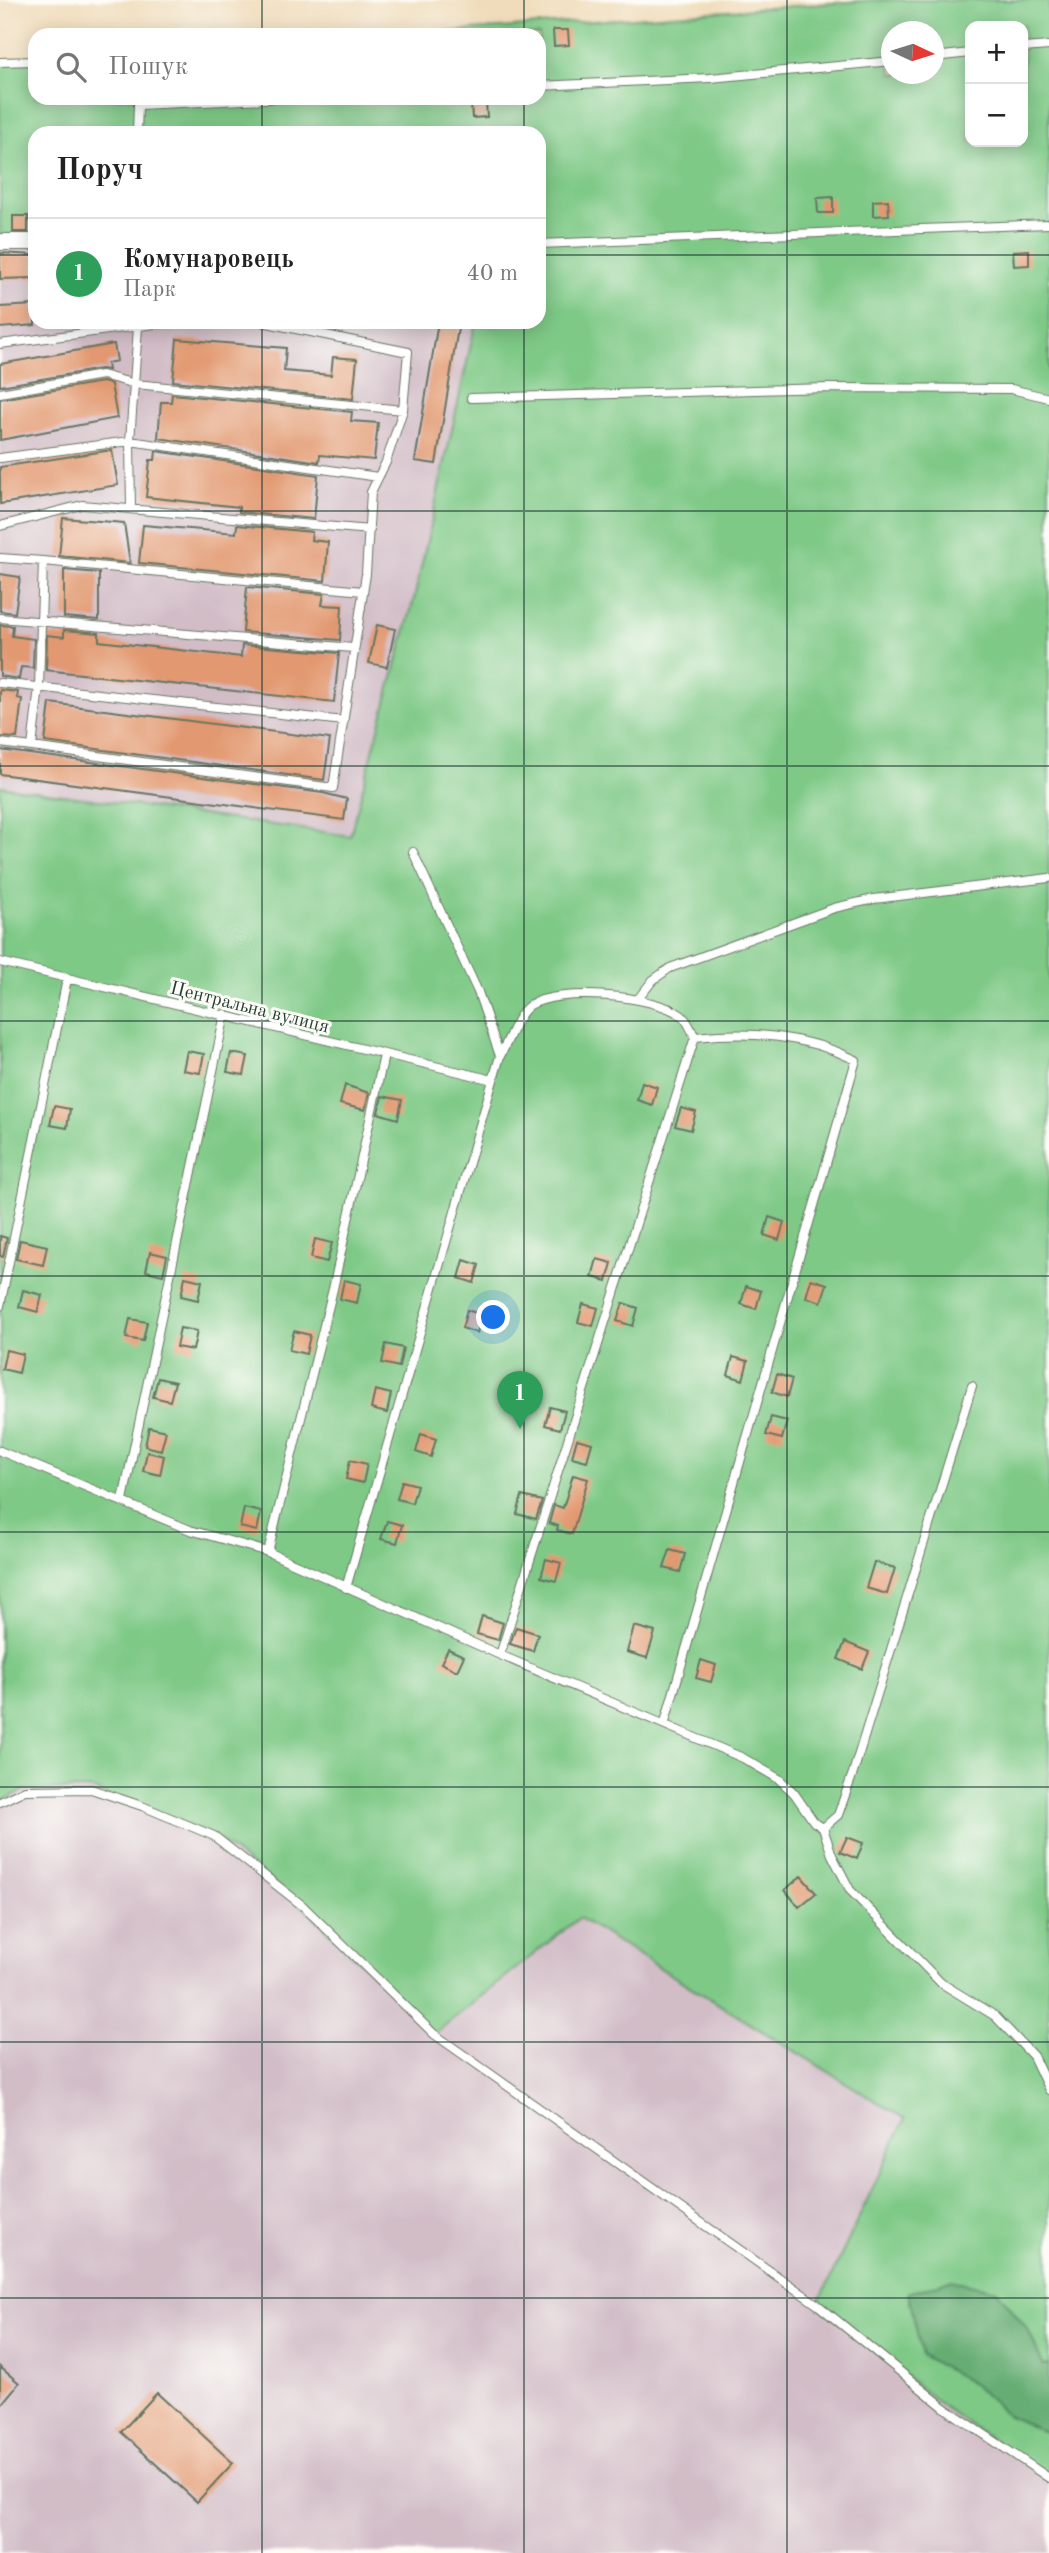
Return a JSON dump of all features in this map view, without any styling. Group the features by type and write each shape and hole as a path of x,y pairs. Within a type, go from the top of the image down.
{"street":[{"path":"0,242 28,242"}],"lane":[{"path":"1028,48 1049,46"},
{"path":"944,56 965,54"},
{"path":"0,62 28,61"},
{"path":"546,86 710,78 881,62"},
{"path":"137,126 138,105"},
{"path":"546,244 1049,225"},
{"path":"0,344 122,329"},
{"path":"131,509 130,441 138,329"},
{"path":"0,743 333,788 363,591 371,492 403,410 408,352 296,329"},
{"path":"0,393 102,375 135,384 403,410"},
{"path":"471,398 829,388 1011,389 1049,398"},
{"path":"0,458 130,441 378,477"},
{"path":"0,526 82,505 370,530"},
{"path":"0,558 363,591"},
{"path":"33,747 39,687 43,561"},
{"path":"0,618 353,648"},
{"path":"0,683 344,721"},
{"path":"413,852 478,992 500,1056"},
{"path":"638,999 653,980 670,968 834,908 874,899 1049,878"},
{"name":"Центральна вулиця","path":"0,962 493,1080"},
{"path":"0,1306 67,979"},
{"path":"346,1588 500,1056 527,1007 545,998 638,999 666,1006 684,1017 695,1037 500,1656"},
{"path":"123,1500 225,1014"},
{"path":"664,1722 856,1060 824,1044 788,1037 734,1032 695,1037"},
{"path":"268,1552 333,1289 384,1055"},
{"path":"823,1828 838,1815 853,1773 972,1385"},
{"path":"0,1451 190,1530 268,1552 500,1656 664,1722 768,1770 794,1793 814,1822 823,1828 832,1856 850,1890 941,1983 995,2016 1032,2056 1049,2090"},
{"path":"0,1802 25,1790 90,1789 142,1806 214,1836 303,1906 434,2034 818,2305 945,2408 1049,2478"}],"shaded area":[{"path":"0,242 28,242 28,329 474,329 415,595 350,836 0,786"},
{"path":"90,1789 214,1836 303,1906 434,2034 579,1918 905,2119 818,2305 1049,2478 1049,2553 0,2553 0,1802 25,1790"}],"green space":[{"path":"874,0 1049,0 1049,2478 945,2408 818,2305 905,2119 579,1918 434,2034 303,1906 214,1836 91,1789 25,1790 0,1802 0,786 350,836 415,595 474,329 546,329 546,126 28,126 28,242 0,242 0,62 28,61 28,105 546,105 546,28 499,28"},
{"path":"951,2280 997,2290 1029,2331 1043,2365 1049,2365 1049,2433 1008,2416 974,2385 922,2355 908,2293"}],"building":[{"path":"553,30 568,30 569,45 554,46"},
{"path":"471,105 486,105 487,117 472,118"},
{"path":"833,197 833,213 818,213 817,198"},
{"path":"888,200 889,215 873,216 873,201"},
{"path":"13,216 28,216 28,232 13,232"},
{"path":"1029,250 1029,265 1014,266 1013,251"},
{"path":"0,253 28,255 28,278 0,279"},
{"path":"28,305 28,326 0,328 0,307"},
{"path":"437,329 458,329 436,464 415,461"},
{"path":"177,339 286,348 284,371 331,375 333,357 357,359 353,399 173,381"},
{"path":"114,344 117,361 107,363 108,370 0,386 0,364"},
{"path":"102,382 111,384 117,418 0,440 0,399"},
{"path":"172,394 352,412 351,421 378,423 374,460 320,455 319,462 158,438 161,402 171,402"},
{"path":"112,450 118,485 0,504 0,467"},
{"path":"156,451 318,475 314,519 239,512 239,507 146,497 150,460 155,460"},
{"path":"63,518 124,523 130,563 59,556"},
{"path":"143,525 236,533 237,525 312,532 311,540 328,542 325,581 139,563"},
{"path":"64,570 99,573 99,620 64,617"},
{"path":"0,574 20,577 15,613 0,611"},
{"path":"247,587 324,594 322,605 342,606 340,640 243,632"},
{"path":"0,625 13,626 12,636 34,639 33,668 21,667 19,679 0,676"},
{"path":"377,625 395,629 387,667 369,663"},
{"path":"64,630 99,633 99,641 241,657 242,645 339,653 334,702 46,670 47,635 64,637"},
{"path":"0,690 18,692 17,698 22,699 17,738 0,737"},
{"path":"50,703 330,739 324,780 45,742"},
{"path":"0,750 323,793 347,799 344,820 0,774"},
{"path":"187,1051 204,1054 200,1073 183,1070"},
{"path":"231,1053 248,1056 244,1075 227,1072"},
{"path":"642,1082 657,1087 652,1105 637,1100"},
{"path":"345,1085 369,1093 365,1110 340,1104"},
{"path":"382,1096 402,1100 398,1119 378,1113"},
{"path":"54,1106 70,1109 67,1128 50,1125"},
{"path":"681,1108 696,1112 691,1130 675,1126"},
{"path":"769,1217 784,1222 779,1240 764,1235"},
{"path":"0,1236 7,1238 3,1257 0,1256"},
{"path":"315,1239 332,1243 327,1262 311,1258"},
{"path":"20,1240 47,1246 43,1265 16,1259"},
{"path":"150,1252 167,1256 163,1275 146,1271"},
{"path":"597,1259 612,1263 607,1281 592,1277"},
{"path":"464,1260 479,1265 474,1283 459,1278"},
{"path":"185,1277 202,1281 198,1300 181,1296"},
{"path":"811,1279 827,1284 821,1302 806,1297"},
{"path":"344,1280 361,1284 357,1303 340,1299"},
{"path":"746,1286 761,1291 756,1309 741,1304"},
{"path":"23,1290 42,1295 38,1312 19,1307"},
{"path":"623,1303 638,1308 633,1326 617,1321"},
{"path":"583,1304 598,1308 593,1326 578,1322"},
{"path":"467,1310 482,1315 477,1333 462,1328"},
{"path":"130,1319 147,1322 143,1341 126,1338"},
{"path":"180,1328 197,1331 193,1350 176,1347"},
{"path":"294,1331 310,1335 306,1354 289,1350"},
{"path":"386,1344 403,1348 399,1367 382,1363"},
{"path":"6,1350 23,1354 19,1373 2,1369"},
{"path":"733,1357 748,1361 743,1380 728,1375"},
{"path":"777,1374 792,1379 787,1397 772,1392"},
{"path":"158,1378 175,1382 170,1401 153,1397"},
{"path":"375,1390 391,1394 387,1413 371,1409"},
{"path":"550,1407 565,1411 560,1429 545,1425"},
{"path":"771,1417 787,1421 782,1439 766,1435"},
{"path":"149,1427 166,1431 161,1450 145,1446"},
{"path":"421,1434 436,1439 431,1457 416,1452"},
{"path":"577,1439 592,1443 587,1461 572,1457"},
{"path":"147,1452 164,1456 160,1475 143,1471"},
{"path":"350,1460 367,1464 363,1483 346,1479"},
{"path":"573,1475 588,1479 572,1534 557,1530 558,1526 549,1523 554,1505 563,1508"},
{"path":"402,1481 417,1485 412,1503 397,1499"},
{"path":"522,1496 542,1501 536,1519 517,1514"},
{"path":"244,1508 261,1512 257,1531 240,1527"},
{"path":"387,1521 402,1525 397,1543 381,1539"},
{"path":"670,1550 685,1554 680,1572 664,1568"},
{"path":"546,1559 561,1563 556,1581 541,1577"},
{"path":"874,1562 895,1568 887,1594 866,1588"},
{"path":"482,1616 503,1623 498,1640 477,1634"},
{"path":"634,1626 655,1632 647,1658 627,1652"},
{"path":"516,1627 538,1634 533,1651 510,1644"},
{"path":"845,1642 869,1652 862,1669 838,1659"},
{"path":"448,1649 464,1656 457,1671 441,1663"},
{"path":"701,1660 716,1665 711,1682 696,1678"},
{"path":"847,1837 863,1843 857,1859 840,1852"},
{"path":"801,1876 816,1893 799,1907 785,1890"},
{"path":"0,2367 19,2383 0,2406"},
{"path":"157,2393 233,2463 197,2502 121,2432"}],"place":[{"name":"Комунаровець","path":"520,1429"}]}
